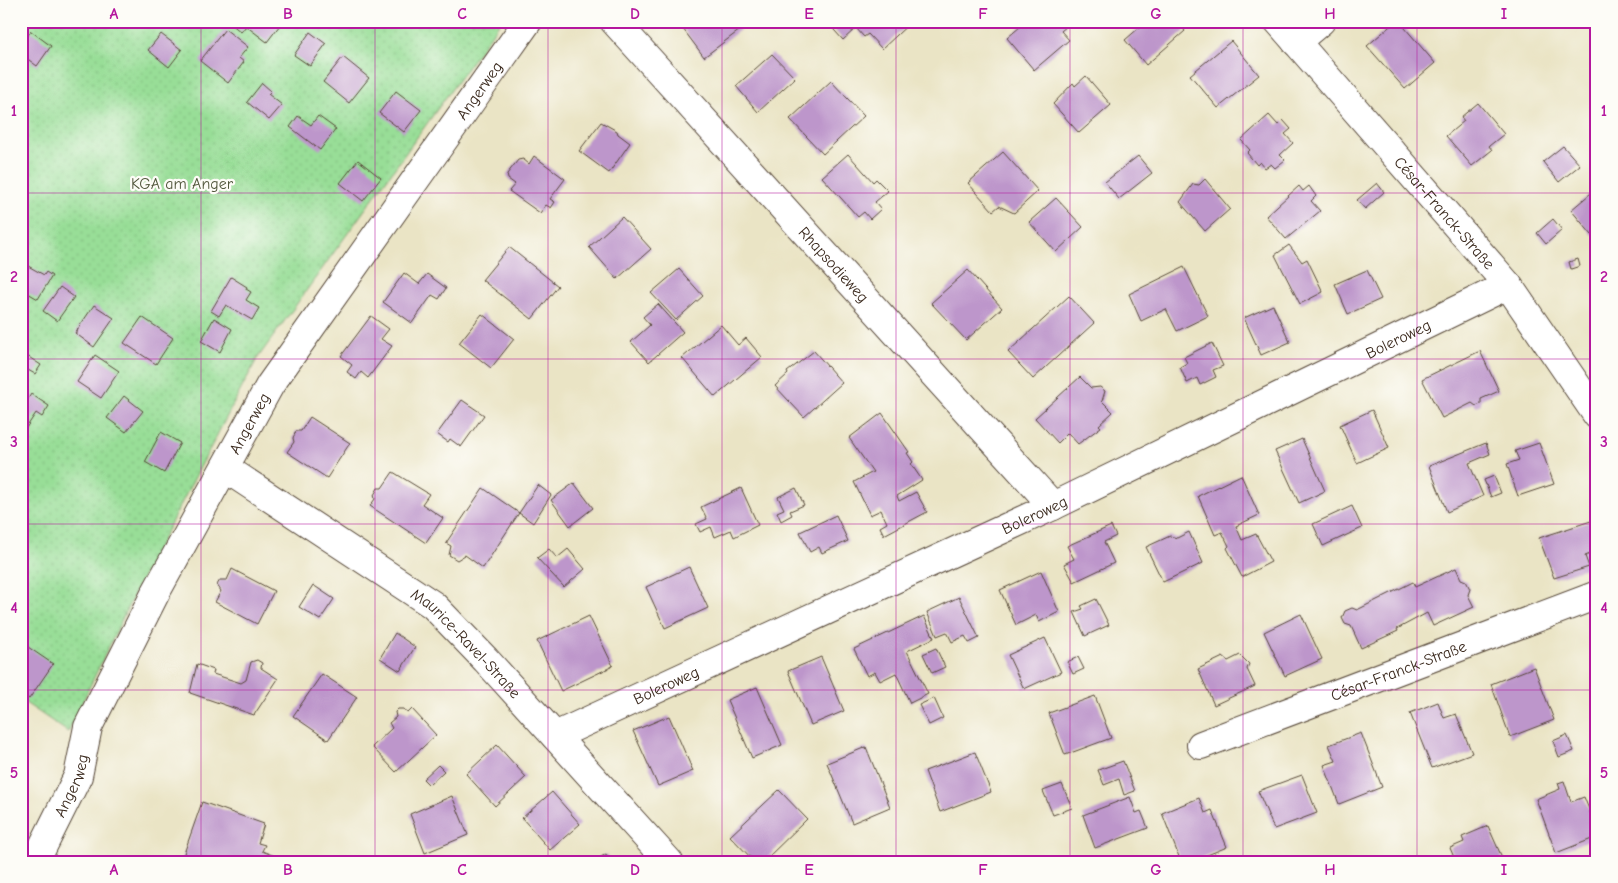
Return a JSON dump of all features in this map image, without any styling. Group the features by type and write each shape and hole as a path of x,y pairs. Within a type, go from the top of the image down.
{"street":[{"name":"Angerweg","path":"35,862 78,776 88,727 156,592 270,385 528,21"},
{"name":"Rhapsodieweg","path":"614,21 1053,506"},
{"name":"César-Franck-Straße","path":"1278,21 1508,285 1597,415"},
{"path":"1296,42 1321,21"},
{"name":"Boleroweg","path":"555,736 1053,506 1508,285"},
{"name":"Maurice-Ravel-Straße","path":"225,468 432,605 555,736 669,862"},
{"name":"César-Franck-Straße","path":"1202,745 1597,595"}],"green space":[{"name":"KGA am Anger","path":"21,21 501,21 257,359 139,584 68,732 21,700"}],"building":[{"path":"231,21 283,21 267,42 246,26 241,32 230,23"},
{"path":"677,21 733,21 740,30 704,57"},
{"path":"826,21 912,21 882,49 868,34 864,37 856,28 843,40"},
{"path":"1027,21 1063,21 1067,26 1061,31 1069,40 1034,70 1007,38"},
{"path":"1147,21 1177,21 1185,31 1146,65 1125,40"},
{"path":"1396,21 1399,21 1435,63 1405,89 1367,46"},
{"path":"225,29 248,47 239,58 244,62 228,83 200,61"},
{"path":"31,31 51,46 37,66 21,54 21,45"},
{"path":"310,32 326,44 310,66 294,55"},
{"path":"161,34 182,50 169,67 148,50"},
{"path":"1231,41 1259,75 1218,108 1190,75"},
{"path":"772,54 795,78 758,112 736,86"},
{"path":"343,57 369,78 349,103 323,82"},
{"path":"1086,76 1111,105 1079,133 1053,104 1073,83 1075,86"},
{"path":"831,81 864,116 823,154 790,119"},
{"path":"262,83 271,91 268,94 282,105 269,120 247,102"},
{"path":"396,91 421,110 404,132 379,113"},
{"path":"1478,103 1504,134 1489,146 1492,150 1472,166 1446,136 1464,121 1461,117"},
{"path":"1269,115 1278,125 1283,120 1291,129 1285,134 1293,143 1280,155 1285,160 1275,168 1271,164 1265,168 1260,162 1257,165 1247,153 1250,150 1241,140"},
{"path":"298,116 311,125 318,116 336,129 320,150 290,127"},
{"path":"601,122 617,131 618,134 630,143 609,173 579,151"},
{"path":"1563,146 1580,165 1559,182 1543,162"},
{"path":"1003,152 1038,191 1014,213 999,206 993,211 968,183"},
{"path":"848,154 873,182 876,179 888,191 875,202 881,209 870,219 864,212 858,217 822,177"},
{"path":"534,156 565,179 550,199 555,202 551,208 546,205 540,213 509,191 515,184 508,179 507,174 518,160 523,159 529,164"},
{"path":"1138,156 1152,173 1119,199 1105,182"},
{"path":"358,160 381,178 363,201 340,183"},
{"path":"1205,179 1230,209 1205,231 1180,202 1193,184 1199,185"},
{"path":"1377,183 1384,192 1365,209 1357,200"},
{"path":"1299,186 1303,191 1309,186 1316,196 1311,201 1320,211 1286,239 1266,216"},
{"path":"1597,188 1597,231 1592,235 1571,210"},
{"path":"1056,198 1083,227 1056,252 1029,222"},
{"path":"622,217 651,249 617,279 589,247"},
{"path":"1553,219 1562,230 1546,244 1537,233"},
{"path":"1289,245 1302,262 1307,259 1323,292 1300,304 1275,255"},
{"path":"509,247 558,286 532,319 482,280"},
{"path":"1578,259 1580,266 1571,269 1569,262"},
{"path":"21,262 44,275 46,272 52,276 38,299 21,289"},
{"path":"1184,267 1208,316 1177,331 1166,309 1141,321 1129,294"},
{"path":"679,269 703,296 676,320 651,293"},
{"path":"968,270 1002,308 966,340 931,303"},
{"path":"1367,270 1381,299 1348,314 1335,284"},
{"path":"404,273 419,284 427,274 446,288 439,299 432,295 412,323 383,302"},
{"path":"231,277 247,287 246,289 251,292 246,300 259,308 252,320 226,305 219,316 211,311"},
{"path":"60,287 74,297 57,321 43,311"},
{"path":"1069,296 1094,323 1033,379 1008,352"},
{"path":"658,304 683,332 649,362 631,342 650,325 643,317"},
{"path":"94,305 114,318 94,347 75,333"},
{"path":"1273,305 1290,342 1261,355 1244,318"},
{"path":"482,314 514,339 491,368 459,343"},
{"path":"371,316 389,329 381,339 392,346 368,378 361,372 356,379 347,372 352,365 341,356"},
{"path":"142,317 173,338 156,364 124,343"},
{"path":"214,318 232,329 220,352 201,341"},
{"path":"721,325 738,345 746,338 762,357 715,397 682,358"},
{"path":"1212,343 1223,366 1213,370 1216,377 1200,385 1197,378 1187,383 1180,367 1187,363 1184,357"},
{"path":"814,351 842,383 804,417 775,386 788,374 787,372"},
{"path":"1480,351 1499,391 1481,399 1481,404 1476,406 1472,403 1442,418 1422,379"},
{"path":"21,352 41,365 35,374 21,366"},
{"path":"95,355 119,371 101,398 77,382"},
{"path":"1080,377 1091,388 1100,387 1105,391 1102,401 1113,412 1099,425 1101,427 1078,444 1068,433 1058,443 1035,418"},
{"path":"31,394 49,406 42,417 36,413 24,431 21,429 21,410"},
{"path":"124,396 143,411 126,432 107,418"},
{"path":"462,400 484,415 461,447 450,439 448,442 437,434"},
{"path":"1372,410 1389,448 1357,463 1340,425"},
{"path":"882,413 909,452 907,453 913,462 911,464 922,480 897,496 899,501 916,492 927,512 884,535 880,527 887,523 881,510 870,515 854,482 873,472 849,438"},
{"path":"310,417 350,443 327,478 287,452 294,442 293,438 296,431 301,431"},
{"path":"161,432 180,443 164,473 145,462"},
{"path":"1302,439 1325,491 1299,503 1275,451"},
{"path":"1486,443 1490,454 1469,463 1483,496 1447,512 1429,466"},
{"path":"1539,443 1554,484 1518,496 1507,464 1519,460 1515,451"},
{"path":"393,472 429,494 422,504 443,518 426,543 370,506 375,499 374,495 378,488 382,488"},
{"path":"1241,475 1259,515 1236,526 1242,540 1256,534 1271,562 1242,577 1227,548 1229,546 1222,532 1215,535 1198,496"},
{"path":"1494,476 1501,493 1491,497 1484,480"},
{"path":"574,483 593,508 570,526 551,500"},
{"path":"538,485 551,495 533,523 519,513"},
{"path":"483,488 519,513 483,568 465,555 457,560 449,555 451,546 446,543"},
{"path":"741,488 758,525 734,537 731,530 715,537 711,527 700,532 696,524 707,519 701,507"},
{"path":"796,488 804,505 790,511 792,515 781,521 777,512 784,509 778,497"},
{"path":"1352,506 1362,528 1323,546 1313,524"},
{"path":"836,515 848,541 822,553 819,547 810,552 800,532"},
{"path":"1597,519 1597,564 1593,553 1585,556 1589,567 1554,578 1539,538"},
{"path":"1111,526 1116,536 1104,542 1114,563 1074,582 1064,564 1074,559 1067,546"},
{"path":"1189,532 1203,563 1163,582 1146,547 1170,536 1177,538"},
{"path":"549,549 557,558 568,549 585,569 564,587 537,558"},
{"path":"689,567 708,608 665,628 646,587"},
{"path":"1456,568 1461,579 1466,581 1470,589 1468,595 1474,607 1433,626 1427,613 1397,629 1398,631 1361,648 1351,626 1345,624 1342,618 1345,611 1352,608 1357,610 1413,582 1415,587"},
{"path":"232,569 274,591 257,624 215,602 221,591 217,585 220,580 227,580"},
{"path":"1041,571 1059,612 1039,622 1036,615 1016,625 1000,590"},
{"path":"313,585 334,599 320,620 299,607"},
{"path":"959,597 979,638 969,643 965,636 952,642 947,632 937,636 927,612"},
{"path":"1096,599 1109,625 1085,636 1074,612 1083,609 1081,606"},
{"path":"1301,614 1322,659 1285,676 1264,632"},
{"path":"589,616 613,666 561,691 537,641"},
{"path":"924,616 934,638 907,651 928,694 910,703 896,673 880,681 875,672 867,676 854,649"},
{"path":"395,633 415,647 400,671 380,658"},
{"path":"1045,638 1061,672 1024,689 1008,655"},
{"path":"28,647 53,664 29,699 21,694 21,656"},
{"path":"936,648 945,667 932,673 923,654"},
{"path":"1240,655 1249,664 1247,669 1255,686 1214,705 1198,669 1223,657 1228,661"},
{"path":"821,657 844,711 811,725 788,671"},
{"path":"1078,657 1084,669 1073,674 1067,662"},
{"path":"257,660 262,663 261,668 278,679 254,715 190,693 197,664 214,670 213,674 241,683 246,680 251,662"},
{"path":"1534,667 1554,720 1510,737 1491,684"},
{"path":"322,674 357,697 328,740 293,716"},
{"path":"757,687 782,745 752,758 727,700"},
{"path":"1095,696 1111,738 1065,755 1049,713"},
{"path":"934,698 943,718 929,725 919,705"},
{"path":"1438,702 1444,718 1456,714 1472,753 1432,768 1410,713"},
{"path":"398,709 403,709 408,713 412,709 436,735 396,772 372,747 392,728 389,723 396,717 395,712"},
{"path":"669,716 693,771 658,786 633,731"},
{"path":"1361,733 1382,787 1339,804 1324,765 1336,761 1329,745"},
{"path":"1567,735 1574,751 1559,757 1553,741"},
{"path":"497,745 526,777 495,806 466,774"},
{"path":"866,747 890,807 852,823 827,763"},
{"path":"975,752 991,792 940,812 925,771"},
{"path":"1123,761 1135,791 1124,795 1119,779 1104,785 1098,770"},
{"path":"438,765 444,771 429,785 423,779"},
{"path":"1302,775 1317,813 1274,829 1258,791"},
{"path":"1564,781 1571,802 1584,797 1597,829 1597,837 1556,853 1536,799 1560,789 1558,783"},
{"path":"1062,784 1072,808 1053,815 1043,791"},
{"path":"779,790 807,819 763,862 755,862 730,836"},
{"path":"552,792 580,824 550,850 522,818"},
{"path":"452,796 468,835 425,853 410,814"},
{"path":"1130,797 1136,813 1141,811 1148,828 1095,848 1083,815"},
{"path":"1199,798 1205,813 1212,810 1227,847 1190,862 1181,862 1162,813"},
{"path":"202,802 264,824 258,843 265,845 262,851 290,862 181,862"},
{"path":"1488,826 1504,862 1456,862 1450,848 1464,842 1462,837"},
{"path":"606,854 611,862 593,862"}]}
